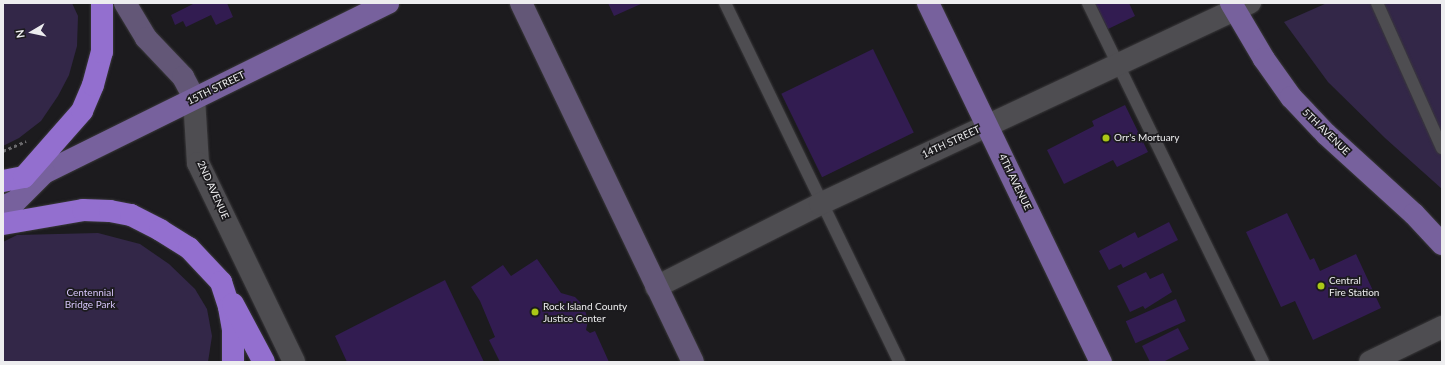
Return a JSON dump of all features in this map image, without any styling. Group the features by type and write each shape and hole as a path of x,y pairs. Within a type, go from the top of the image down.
{"highway":[{"path":"19,178 82,111 93,85 102,52 102,3"},
{"path":"11,213 83,210 110,211 131,215 188,248 221,282 264,362"},
{"path":"221,282 229,307 232,329 233,362"}],"main road":[{"name":"15TH STREET","path":"11,213 19,178 194,98 388,3"},
{"name":"4TH AVENUE","path":"928,3 1101,362"},
{"name":"5TH AVENUE","path":"1238,5 1291,97 1326,134 1414,214 1442,244"}],"street":[{"name":"2ND AVENUE","path":"125,3 146,38 183,77 194,98 198,163 294,362"},
{"path":"520,3 693,362"},
{"name":"14TH STREET","path":"656,287 820,204 1238,5"},
{"path":"1370,362 1442,327"}],"lane":[{"path":"725,3 820,204 899,362"},
{"path":"1088,3 1263,362"},
{"path":"1377,3 1442,148"}],"path":[{"path":"3,151 27,140"}],"green space":[{"path":"3,3 72,3 78,16 77,46 69,75 58,96 41,121 19,138 3,146"},
{"path":"1327,3 1442,3 1442,189 1385,138 1328,82 1284,22"},
{"name":"Centennial Bridge Park","path":"98,233 140,244 169,264 195,289 207,309 212,336 208,362 3,362 3,242 17,235"}],"building":[{"path":"195,3 227,3 233,17 216,25 211,15 186,27 183,21 175,25 171,15"},
{"path":"608,3 643,3 614,16"},
{"path":"1095,3 1129,3 1135,16 1108,29"},
{"path":"873,49 914,133 822,177 781,94"},
{"name":"Orr's Mortuary","path":"1125,105 1148,152 1117,167 1113,160 1064,184 1047,150 1094,126 1092,121"},
{"name":"Central Fire Station","path":"1287,213 1310,260 1314,258 1320,271 1356,254 1381,308 1313,340 1295,301 1281,307 1246,232"},
{"path":"1169,222 1178,240 1123,268 1121,264 1109,270 1099,251 1135,232 1138,238"},
{"name":"Rock Island County Justice Center","path":"537,259 561,293 575,297 584,306 588,321 586,330 590,333 595,331 609,362 500,362 489,340 495,337 480,301 471,287 503,265 511,276"},
{"path":"1146,272 1150,279 1163,273 1172,292 1145,309 1143,306 1130,312 1117,286"},
{"path":"445,280 484,362 347,362 335,336"},
{"path":"1176,299 1186,321 1136,343 1126,321"},
{"path":"1178,328 1189,349 1163,362 1150,362 1142,346"}],"place":[{"name":"Orr's Mortuary","path":"1106,138"},
{"name":"Central Fire Station","path":"1321,286"},
{"name":"Rock Island County Justice Center","path":"535,312"}]}
